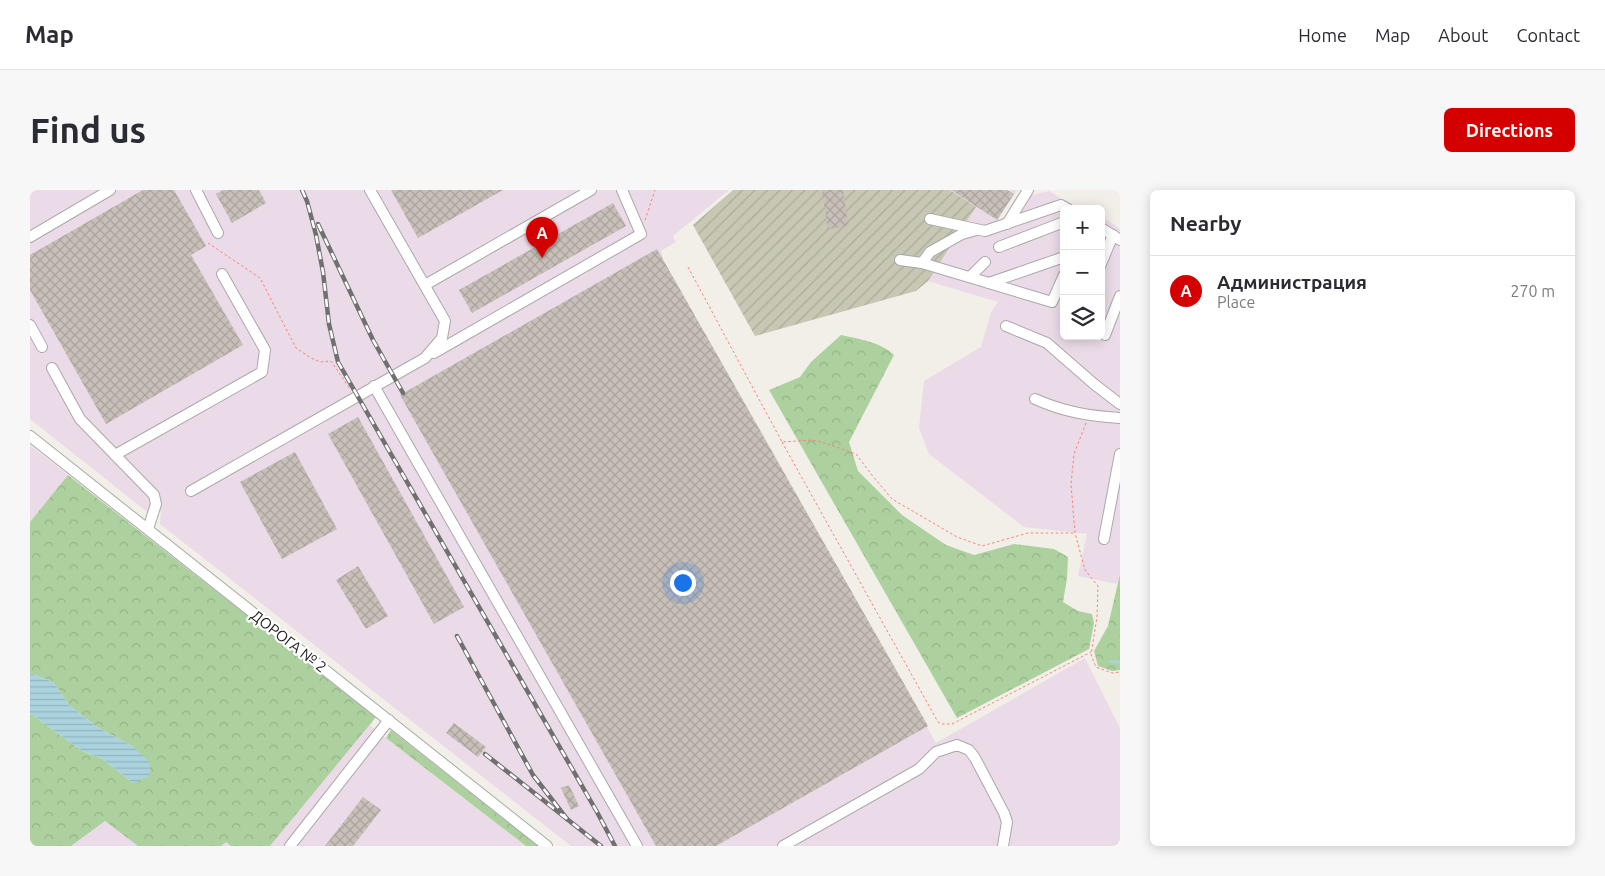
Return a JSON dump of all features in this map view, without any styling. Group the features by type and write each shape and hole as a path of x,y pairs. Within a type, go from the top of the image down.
{"street":[{"path":"30,237 110,190"},
{"path":"196,190 218,233"},
{"path":"370,190 445,321 442,338 425,358"},
{"path":"425,285 591,190"},
{"path":"191,490 641,234 622,190"},
{"path":"1007,224 1028,190"},
{"path":"930,219 985,231 1060,205"},
{"path":"999,247 1060,224"},
{"path":"922,262 930,252 962,234 977,229"},
{"path":"1105,231 1116,238 1105,257"},
{"path":"989,283 1060,258"},
{"path":"900,260 922,262 1052,302 1060,284"},
{"path":"970,278 985,262"},
{"path":"115,455 262,372 265,350 222,274"},
{"path":"1105,335 1120,296"},
{"path":"30,325 42,347"},
{"path":"1006,326 1047,343 1120,404"},
{"path":"52,368 80,419 154,495 156,504 148,529"},
{"path":"374,386 637,846"},
{"path":"1035,399 1056,408 1088,416 1120,418"},
{"name":"ДОРОГА № 2","path":"30,436 547,846"},
{"path":"1104,539 1120,454"},
{"path":"290,846 390,720"},
{"path":"783,846 918,769 936,752 957,745 969,750 1004,812 1007,822 1003,846"}],"path":[{"path":"641,234 654,190"},
{"path":"208,243 260,278 296,348 320,362 331,361 354,397"},
{"path":"688,267 782,442 938,722 952,724 1091,652"},
{"path":"1088,416 1074,454 1071,484 1075,534 1084,570 1098,586 1097,617 1091,655 1096,667 1112,673 1120,672"},
{"path":"782,442 812,440 856,454 892,499 956,537 982,546 1028,533 1075,534"}],"shaded area":[{"path":"30,190 729,190 673,236 676,242 661,251 664,262 936,743 1085,658 1120,728 1120,846 571,846 160,524 161,512 146,511 30,419"},
{"path":"733,190 950,190 976,207 928,281 916,291 755,336 693,225"},
{"path":"951,190 1017,190 998,220 983,211 1000,223 1015,199 1049,191 1072,205 1060,205 1060,340 1105,340 1105,219 1120,229 1120,574 1117,584 1078,576 1087,534 1024,527 929,454 919,428 924,381 981,347 991,312 998,302 928,281 976,207"},
{"path":"30,445 68,475 30,522"},
{"path":"298,668 386,738 526,846 152,846"},
{"path":"30,753 148,846 30,846"}],"green space":[{"path":"841,335 876,344 894,355 849,442 858,471 902,515 946,545 974,555 1014,544 1054,549 1068,557 1063,602 1078,611 1092,614 1094,623 1089,649 957,718 769,390 800,377 811,362"},
{"path":"68,475 376,717 270,846 231,846 226,842 221,846 138,846 105,821 71,846 30,846 30,713 82,751 101,758 133,783 132,746 97,727 69,705 53,682 30,673 30,522"},
{"path":"1120,574 1120,670 1112,671 1098,666 1094,651 1108,626"},
{"path":"391,730 538,846 526,846 386,738"}],"water":[{"path":"30,673 53,682 69,705 97,727 132,746 150,762 150,776 133,783 101,758 82,751 30,713"}],"building":[{"path":"143,190 174,190 206,246 191,255 243,345 106,424 30,290 30,255"},
{"path":"223,190 259,190 266,203 232,223 216,194"},
{"path":"391,190 503,190 418,238"},
{"path":"822,190 843,190 848,226 828,229"},
{"path":"951,190 1007,190 1014,194 997,220"},
{"path":"613,203 626,226 472,313 459,290"},
{"path":"657,249 928,726 716,846 656,846 400,395"},
{"path":"358,417 464,607 434,624 328,434"},
{"path":"295,452 337,529 282,559 240,482"},
{"path":"358,566 388,616 366,629 336,580"},
{"path":"454,723 486,747 478,757 446,733"},
{"path":"569,785 579,806 571,810 561,788"},
{"path":"363,797 381,810 353,846 325,846"}],"waterway":[{"path":"1110,662 1120,662"}],"railway":[{"path":"302,190 307,201 316,235 323,272 329,324 338,362 615,846"},
{"path":"318,224 373,340 403,393"},
{"path":"457,636 533,775 567,819"},
{"path":"485,754 601,846"}],"place":[{"name":"Администрация","path":"542,258"}]}
